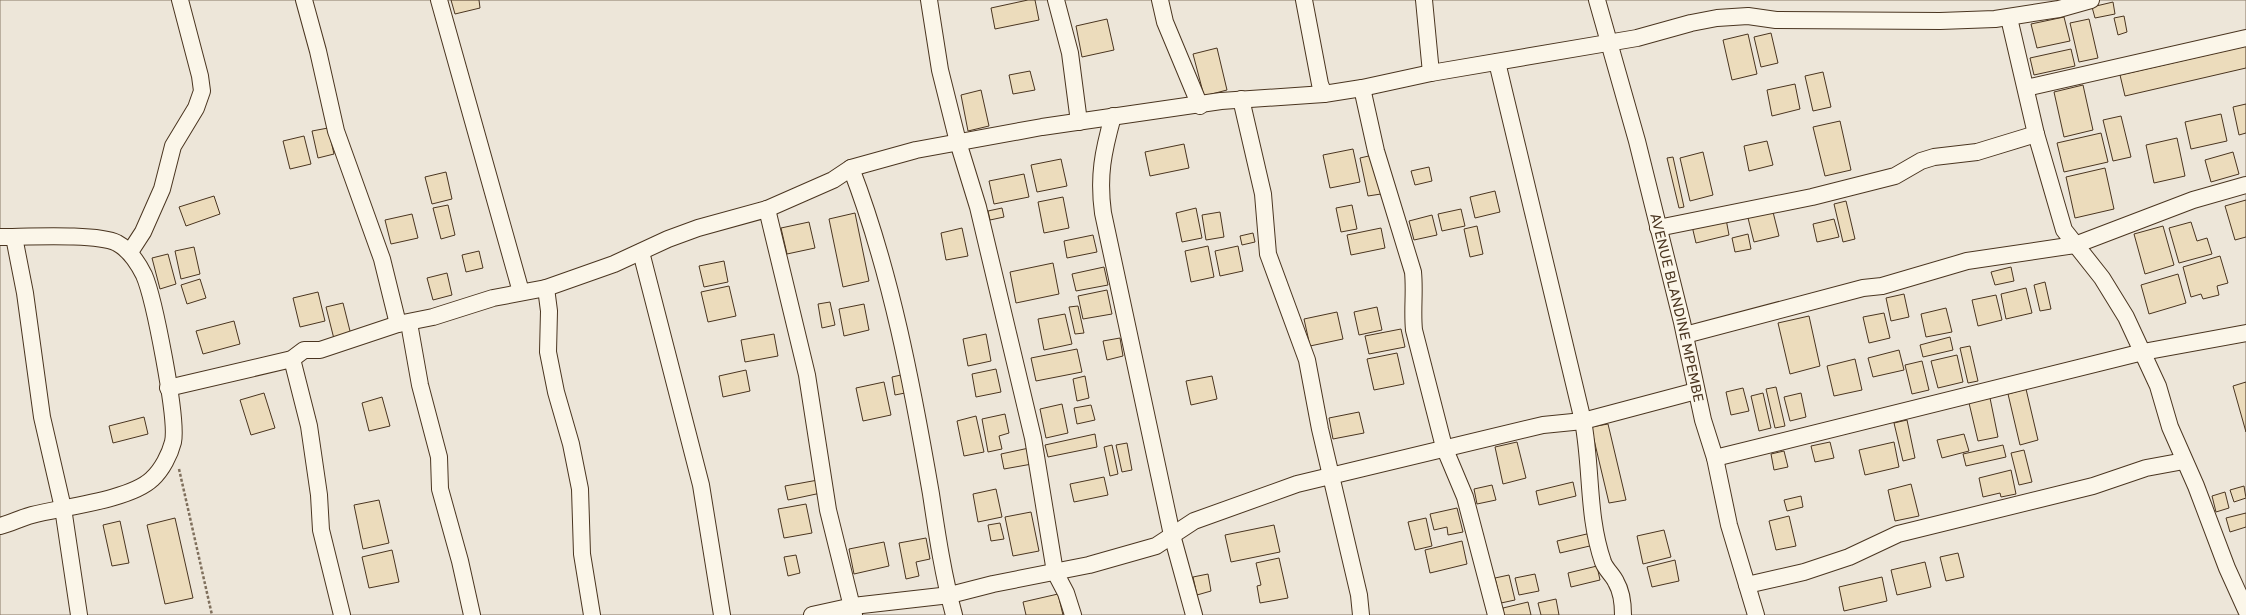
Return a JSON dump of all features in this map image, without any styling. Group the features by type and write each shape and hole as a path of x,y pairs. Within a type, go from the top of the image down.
{"street":[{"path":"130,252 143,232 162,189 173,146 196,108 202,91 200,76 180,0"},
{"path":"304,0 318,51 336,131 404,323 439,457 440,489 460,561 472,615"},
{"path":"439,0 521,292"},
{"path":"929,0 940,70 958,142 978,207 1033,438 1055,572 1066,593 1073,615"},
{"path":"1056,0 1070,53 1079,122"},
{"path":"1160,0 1165,22 1200,106"},
{"path":"1304,0 1320,84 1324,94"},
{"path":"1424,0 1431,73"},
{"name":"AVENUE BLANDINE MPEMBE","path":"1597,0 1637,141 1685,335 1696,391 1715,458 1730,525 1756,615"},
{"path":"168,388 292,359 304,350 320,350 404,323 493,298 546,288 614,264 668,239 698,228 767,209 833,180 851,168 916,150 1113,116 1200,106 1241,99 1324,94 1362,88 1431,73 1609,43 1691,23 1733,17 1748,16 1776,20 1940,21 2009,18 2059,9 2091,0"},
{"path":"2009,18 2036,134 2064,230 2102,278 2123,310 2158,386 2170,427 2196,486 2227,568 2246,610"},
{"path":"2026,88 2246,38"},
{"path":"1497,62 1583,421 1587,441 1591,508 1598,547 1604,565 1621,592 1623,615"},
{"path":"1362,88 1376,151 1413,272 1415,290 1412,311 1414,330 1444,447 1465,497 1496,615"},
{"path":"1241,99 1263,194 1268,254 1307,360 1320,430 1358,589 1361,615"},
{"path":"1113,116 1102,159 1100,190 1172,535 1194,615"},
{"path":"1658,228 1812,198 1895,176 1921,160 1977,152 2036,134"},
{"path":"851,168 868,211 903,349 954,615"},
{"path":"1685,335 1863,288 1882,286 1966,261 2075,245 2194,200 2246,185"},
{"path":"767,209 807,375 828,510 854,610"},
{"path":"0,526 31,515 63,508 134,490 152,479 167,458 173,441 174,423 144,276 130,252 117,243 96,238 7,237 26,293 42,417 63,508 79,615"},
{"path":"641,252 701,485 722,615"},
{"path":"546,288 549,311 548,352 556,392 571,444 580,489 582,554 592,615"},
{"path":"1715,458 2143,352 2246,333"},
{"path":"292,359 309,426 319,495 321,530 327,560 335,580 342,615"},
{"path":"812,615 950,595 993,584 1055,572 1156,546 1194,521 1297,484 1331,474 1358,470 1444,447 1488,439 1543,424 1583,421 1696,391"},
{"path":"1747,585 1804,572 1849,557 1898,534 2093,486 2146,468 2184,461"}],"path":[{"path":"173,441 212,615"}],"shaded area":[{"path":"0,0 2246,0 2246,615 0,615"}],"building":[{"path":"451,0 479,0 480,8 455,14"},
{"path":"1028,0 1035,0 1039,20 995,29 991,8"},
{"path":"2113,2 2115,14 2095,18 2092,7"},
{"path":"2124,16 2127,32 2118,35 2114,18"},
{"path":"2064,17 2070,41 2037,48 2031,24"},
{"path":"1107,19 1114,50 1082,57 1076,26"},
{"path":"2089,19 2098,58 2079,62 2070,23"},
{"path":"1771,33 1778,63 1761,67 1754,37"},
{"path":"1748,34 1757,74 1732,80 1723,40"},
{"path":"2246,46 2246,68 2125,96 2120,75"},
{"path":"1217,48 1227,90 1204,96 1193,54"},
{"path":"2071,49 2075,66 2034,75 2030,58"},
{"path":"1030,71 1035,90 1013,94 1009,75"},
{"path":"1823,72 1831,107 1813,111 1805,76"},
{"path":"1795,84 1800,109 1772,116 1767,90"},
{"path":"2083,85 2093,130 2064,137 2054,92"},
{"path":"981,90 989,126 968,131 961,95"},
{"path":"2246,104 2246,133 2239,135 2233,107"},
{"path":"2221,114 2227,141 2191,149 2185,122"},
{"path":"2121,116 2131,157 2113,161 2103,120"},
{"path":"1840,121 1851,170 1825,176 1813,127"},
{"path":"328,128 334,154 318,158 312,131"},
{"path":"2101,133 2108,162 2064,172 2057,143"},
{"path":"304,136 311,164 290,169 283,141"},
{"path":"2177,138 2185,176 2154,183 2146,145"},
{"path":"1767,141 1773,165 1749,171 1744,146"},
{"path":"1184,144 1189,168 1150,176 1145,152"},
{"path":"1353,149 1360,182 1330,188 1323,155"},
{"path":"1703,152 1713,195 1690,201 1680,158"},
{"path":"2233,152 2239,174 2211,182 2205,160"},
{"path":"1373,155 1381,194 1368,196 1360,158"},
{"path":"1673,157 1684,207 1679,208 1667,158"},
{"path":"1061,159 1067,186 1037,192 1031,165"},
{"path":"1429,167 1432,181 1415,185 1411,171"},
{"path":"2105,168 2114,209 2075,218 2066,177"},
{"path":"446,172 452,199 432,204 425,177"},
{"path":"1024,174 1029,197 994,204 989,181"},
{"path":"1495,191 1500,212 1475,218 1470,197"},
{"path":"214,196 220,214 186,226 179,207"},
{"path":"1063,197 1069,228 1044,233 1038,202"},
{"path":"2246,200 2246,237 2235,240 2225,206"},
{"path":"1846,201 1855,239 1843,242 1834,204"},
{"path":"448,205 455,235 441,239 433,208"},
{"path":"1352,205 1357,229 1341,232 1336,208"},
{"path":"1002,208 1004,217 990,220 988,211"},
{"path":"1196,208 1202,238 1182,242 1176,213"},
{"path":"1772,208 1779,236 1754,242 1747,214"},
{"path":"1461,209 1465,226 1442,231 1438,214"},
{"path":"1220,212 1224,237 1206,240 1202,215"},
{"path":"855,213 869,281 843,287 829,219"},
{"path":"412,214 418,238 391,244 385,220"},
{"path":"1432,215 1437,235 1414,240 1409,221"},
{"path":"1726,219 1729,235 1696,243 1692,226"},
{"path":"1834,219 1839,237 1817,242 1813,224"},
{"path":"809,222 815,248 787,254 781,228"},
{"path":"2191,222 2197,241 2207,238 2212,254 2179,263 2169,228"},
{"path":"1477,226 1483,254 1470,257 1464,229"},
{"path":"2163,226 2174,265 2145,274 2134,234"},
{"path":"962,228 968,256 946,260 941,233"},
{"path":"1381,228 1385,248 1351,255 1347,235"},
{"path":"1253,233 1255,242 1242,245 1240,236"},
{"path":"1748,234 1751,249 1735,252 1732,238"},
{"path":"1093,235 1097,252 1067,258 1064,241"},
{"path":"1208,246 1214,277 1191,282 1185,251"},
{"path":"1238,246 1243,271 1220,276 1215,251"},
{"path":"194,247 200,274 181,279 175,251"},
{"path":"479,251 483,268 466,272 462,255"},
{"path":"168,254 176,284 160,289 152,258"},
{"path":"2220,256 2228,283 2217,286 2219,295 2203,299 2201,294 2191,297 2183,267"},
{"path":"724,261 728,282 704,287 699,266"},
{"path":"1053,263 1059,294 1016,303 1010,272"},
{"path":"1104,267 1108,285 1076,291 1072,274"},
{"path":"2011,267 2014,281 1995,285 1991,272"},
{"path":"447,273 452,295 433,300 427,278"},
{"path":"2178,274 2186,303 2149,314 2141,285"},
{"path":"200,279 206,298 187,304 181,285"},
{"path":"2045,282 2051,309 2040,311 2034,285"},
{"path":"729,286 736,316 708,322 701,292"},
{"path":"2026,288 2032,313 2006,319 2001,294"},
{"path":"1107,290 1112,314 1083,319 1078,296"},
{"path":"318,292 325,321 300,327 293,298"},
{"path":"1904,294 1909,317 1891,321 1886,298"},
{"path":"1996,295 2002,320 1978,326 1972,300"},
{"path":"830,302 835,325 822,328 818,304"},
{"path":"343,303 351,335 334,339 326,307"},
{"path":"864,304 869,330 844,336 839,309"},
{"path":"1078,306 1084,333 1075,334 1069,307"},
{"path":"1377,307 1382,330 1359,335 1354,312"},
{"path":"1946,308 1952,332 1926,337 1921,314"},
{"path":"1337,312 1343,339 1310,346 1304,319"},
{"path":"1884,313 1890,338 1869,343 1863,317"},
{"path":"1065,314 1072,344 1044,350 1038,319"},
{"path":"1809,316 1820,366 1790,374 1778,323"},
{"path":"234,321 240,344 203,354 196,331"},
{"path":"1401,329 1405,347 1369,354 1365,336"},
{"path":"774,334 778,356 745,362 741,340"},
{"path":"986,334 991,361 968,366 963,339"},
{"path":"1950,337 1953,350 1923,357 1920,345"},
{"path":"1120,338 1123,356 1107,360 1103,341"},
{"path":"1970,346 1978,381 1968,383 1960,348"},
{"path":"1077,349 1082,372 1036,381 1031,358"},
{"path":"1899,350 1904,370 1873,377 1868,358"},
{"path":"1397,353 1404,384 1374,390 1367,359"},
{"path":"1957,355 1963,382 1938,388 1931,361"},
{"path":"1855,359 1862,390 1834,396 1827,366"},
{"path":"1922,361 1929,390 1912,394 1905,365"},
{"path":"996,369 1001,392 976,397 972,374"},
{"path":"746,370 750,391 723,397 719,376"},
{"path":"901,375 905,393 895,395 892,377"},
{"path":"1085,376 1089,398 1077,401 1073,379"},
{"path":"1212,376 1217,399 1191,405 1186,381"},
{"path":"884,382 891,415 863,421 856,388"},
{"path":"2246,382 2246,432 2233,386"},
{"path":"1776,387 1785,426 1775,428 1766,389"},
{"path":"1743,388 1749,411 1731,415 1726,392"},
{"path":"2026,389 2038,440 2020,445 2008,394"},
{"path":"264,393 275,428 251,435 240,400"},
{"path":"1763,393 1771,428 1759,431 1751,396"},
{"path":"1801,393 1806,417 1790,421 1784,397"},
{"path":"382,397 390,426 369,431 362,403"},
{"path":"1990,398 1998,437 1978,441 1969,403"},
{"path":"1062,404 1068,433 1046,438 1040,409"},
{"path":"1091,405 1095,420 1077,424 1074,408"},
{"path":"1359,412 1364,433 1333,439 1329,418"},
{"path":"1005,414 1009,433 999,436 1002,449 988,452 982,419"},
{"path":"976,416 984,452 964,456 957,421"},
{"path":"144,417 148,434 113,443 109,426"},
{"path":"1907,420 1915,458 1903,461 1894,423"},
{"path":"1608,424 1626,500 1609,503 1591,427"},
{"path":"1095,434 1097,447 1048,457 1045,445"},
{"path":"1964,434 1969,451 1942,458 1937,440"},
{"path":"1517,442 1526,478 1503,484 1495,447"},
{"path":"1830,442 1834,458 1815,462 1811,446"},
{"path":"1894,442 1899,467 1865,475 1859,450"},
{"path":"1127,443 1132,470 1122,472 1116,445"},
{"path":"1112,445 1118,474 1110,476 1104,447"},
{"path":"2003,445 2006,457 1966,466 1963,454"},
{"path":"1029,448 1032,464 1004,469 1001,454"},
{"path":"2024,450 2032,482 2019,485 2011,453"},
{"path":"1784,451 1788,467 1774,470 1771,454"},
{"path":"2011,470 2016,494 2001,497 2000,493 1983,497 1979,478"},
{"path":"1104,477 1108,495 1074,502 1070,484"},
{"path":"818,480 821,493 788,500 785,486"},
{"path":"1573,482 1576,496 1539,505 1536,491"},
{"path":"1911,484 1919,516 1895,521 1888,490"},
{"path":"1492,485 1496,500 1477,504 1474,489"},
{"path":"2244,486 2246,498 2234,502 2230,490"},
{"path":"996,489 1002,517 978,522 973,494"},
{"path":"2225,492 2229,508 2216,512 2212,496"},
{"path":"1801,496 1803,507 1787,511 1784,500"},
{"path":"379,500 389,543 363,549 354,505"},
{"path":"806,504 812,533 784,538 778,509"},
{"path":"1457,508 1463,532 1448,535 1447,527 1434,530 1430,514"},
{"path":"1031,512 1039,551 1013,556 1005,517"},
{"path":"2246,513 2246,527 2230,532 2226,518"},
{"path":"1789,516 1796,546 1776,550 1769,521"},
{"path":"175,518 193,598 165,604 147,525"},
{"path":"1426,518 1432,546 1415,550 1408,522"},
{"path":"120,521 129,563 112,566 103,525"},
{"path":"1000,523 1004,539 991,541 988,525"},
{"path":"1274,525 1280,552 1231,562 1225,535"},
{"path":"1664,530 1671,557 1643,564 1637,536"},
{"path":"1591,533 1594,545 1560,553 1557,541"},
{"path":"926,538 930,559 916,562 919,576 906,579 899,543"},
{"path":"1462,541 1467,564 1430,573 1425,550"},
{"path":"884,542 889,566 854,574 849,549"},
{"path":"392,550 399,582 369,588 362,557"},
{"path":"1958,553 1964,577 1946,581 1940,557"},
{"path":"796,555 800,573 788,576 784,557"},
{"path":"1279,558 1288,598 1260,603 1257,586 1261,585 1256,563"},
{"path":"1675,560 1679,581 1652,587 1647,567"},
{"path":"1925,562 1931,587 1897,595 1891,570"},
{"path":"1597,566 1600,580 1571,587 1568,573"},
{"path":"1208,574 1211,591 1197,595 1193,577"},
{"path":"1535,574 1539,591 1519,595 1515,578"},
{"path":"1509,575 1515,600 1501,603 1495,578"},
{"path":"1882,577 1887,601 1844,611 1839,587"},
{"path":"1058,594 1063,615 1026,615 1023,602"},
{"path":"1556,599 1559,615 1541,615 1538,603"},
{"path":"1528,602 1531,615 1504,615 1503,608"}]}
